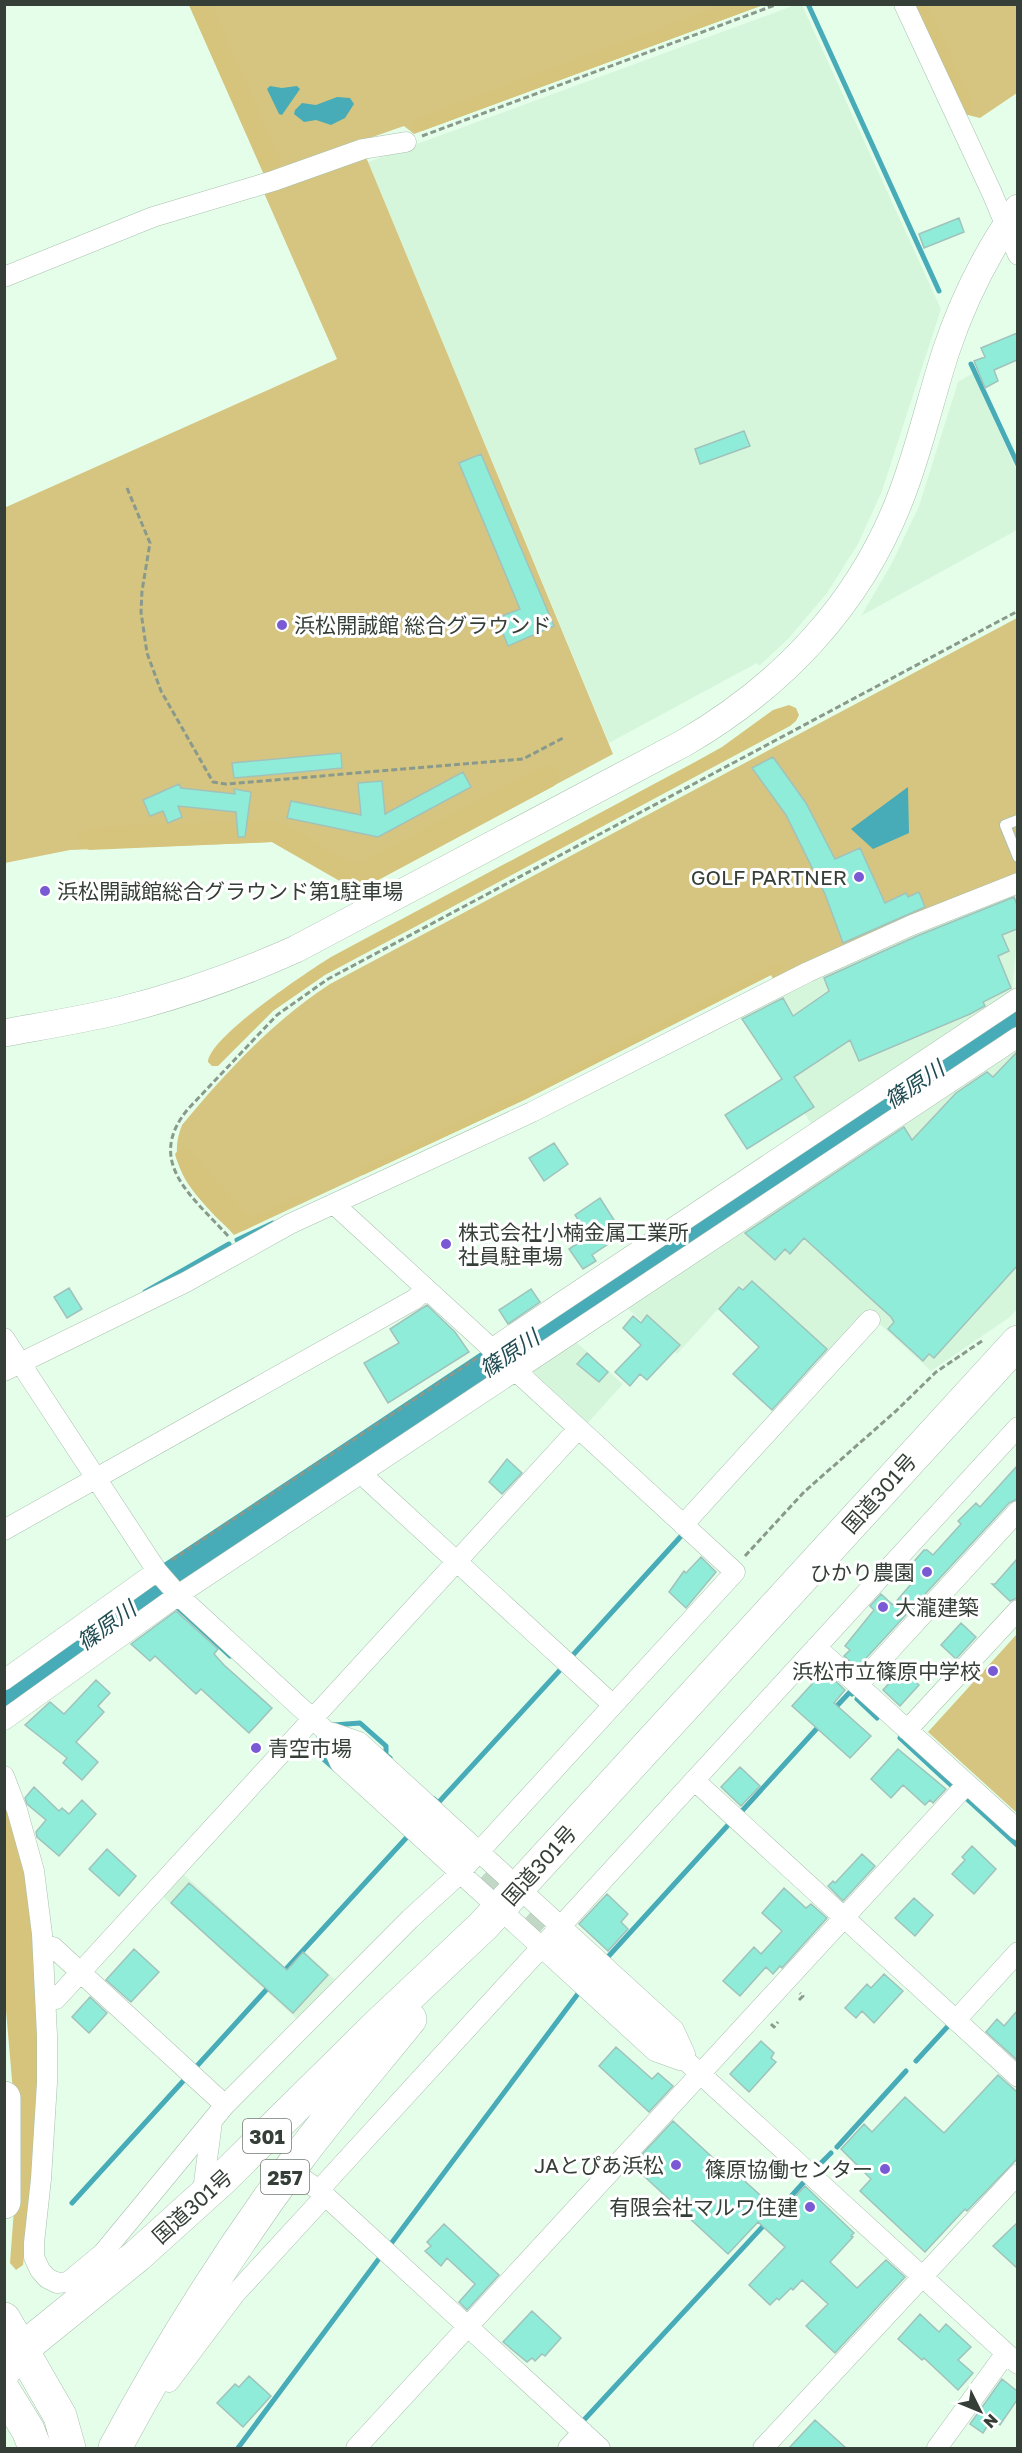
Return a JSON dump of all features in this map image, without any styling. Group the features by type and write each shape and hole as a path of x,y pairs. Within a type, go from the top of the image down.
{"highway":[{"name":"国道301号","path":"10,2359 138,2254 201,2198 500,1907 1017,1342"},
{"name":"257","path":"115,2448 205,2294 290,2170 500,1907"},
{"path":"4,2098 4,2202"},
{"path":"4,2319 10,2359 60,2416 69,2448"},
{"path":"10,2359 14,2363 13,2376 43,2423 52,2448"},
{"path":"4,2391 28,2430 35,2448"}],"street":[{"path":"904,4 1012,217 1017,255"},
{"path":"4,277 153,217 273,181 363,149 406,142"},
{"path":"4,1033 116,1011 168,997 229,977 296,949 684,743 759,693 824,629 843,605 875,554 907,479 956,324 980,271 1012,217"},
{"path":"12,1367 186,1282 290,1224 532,1112 860,948 1017,883"},
{"path":"492,1350 1017,998"},
{"path":"4,1720 175,1592 363,1472 512,1368 922,1095 1017,1037"},
{"path":"4,1776 17,1810 34,1871 43,1948 47,2083 34,2257 47,2278 57,2283 68,2282 103,2253 225,2105 467,1860 735,1572 334,1204"},
{"path":"4,1530 416,1299 425,1288"},
{"path":"683,1525 870,1320"},
{"path":"4,1338 12,1367 96,1479 158,1573 175,1592 467,1860 500,1907 553,1938 655,2051 695,2069 1012,2358 938,2448"},
{"path":"127,2448 154,2404 206,2330 322,2193 694,1780 1017,1427"},
{"path":"46,2000 56,1999 319,1724 456,1562 578,1429"},
{"path":"363,1472 369,1481 613,1705"},
{"path":"858,1685 1017,1510"},
{"path":"4,1680 158,1573"},
{"path":"907,1730 1017,1610"},
{"path":"816,1647 1017,1830"},
{"path":"694,1780 1017,2077"},
{"path":"357,2448 468,2328 695,2069 845,1918 967,1784"},
{"path":"467,1860 500,1907 553,1938 674,2030 695,2069"},
{"path":"43,1948 53,1947 225,2105"},
{"path":"956,2020 1017,1952"},
{"path":"201,2198 212,2122"},
{"path":"290,2170 322,2193 600,2448"},
{"path":"764,2448 1017,2174"},
{"path":"568,2448 582,2432"}],"lane":[{"path":"1017,820 1005,825 1017,857"},
{"path":"908,1073 922,1095"}],"path":[{"path":"406,142 778,4"},
{"path":"127,488 150,543 141,612 147,652 161,691 213,782 226,784 523,759 565,736"},
{"path":"239,1252 234,1243 182,1185 174,1171 170,1154 171,1137 177,1122 188,1109 277,1015 328,979 1017,611"},
{"path":"732,1570 804,1492 896,1411 936,1372 984,1340"},
{"path":"158,1573 492,1350"}],"shaded area":[{"path":"189,5 763,5 414,134 404,126 264,175"},
{"path":"189,5 212,5 280,158 279,165 273,170 266,171 261,166"},
{"path":"722,5 763,5 422,131 416,131 410,127 411,122 416,118"},
{"path":"795,5 802,5 941,309 882,491 858,544 827,593 789,638 759,666 757,663 609,743 368,162"},
{"path":"913,5 1017,5 1017,93 980,118 964,114"},
{"path":"921,6 929,9 974,104 970,112 962,110 918,10"},
{"name":"浜松開誠館 総合グラウンド","path":"366,157 613,754 357,891 272,842 70,850 5,863 4,508 337,359 264,193"},
{"path":"973,373 1017,471 1017,530 861,616 892,563 919,506 958,382"},
{"path":"1017,618 1017,877 775,983 771,975 526,1099 234,1235 189,1186 177,1158 177,1142 182,1125 251,1048 289,1014 330,984"},
{"path":"789,705 796,708 799,715 790,726 325,975 273,1011 218,1066 212,1066 208,1062 224,1037 241,1022 282,990 331,957 695,762 722,747 773,710"},
{"path":"543,765 552,765 559,770 560,778 554,786 369,885 360,887 346,884 272,842 89,850 78,841 79,834 91,827 260,820 289,826 343,858 361,862"},
{"path":"1017,892 1017,938 1012,993 813,1126 740,1017 881,948"},
{"path":"780,962 786,964 783,969 526,1099 363,1175 357,1173 361,1167 522,1092"},
{"path":"1017,1045 1017,1309 1010,1317 931,1371 869,1314 824,1362 740,1285 677,1354 625,1306"},
{"path":"181,1147 189,1150 248,1215 257,1215 299,1195 306,1197 305,1200 243,1231 232,1231 206,1206 183,1175 175,1154"},
{"path":"574,1340 623,1384 585,1426 529,1375 530,1369"},
{"name":"浜松市立篠原中学校","path":"1017,1634 1017,1813 928,1732"},
{"path":"4,1800 25,1873 34,1934 39,2083 33,2178 23,2265 16,2270 10,2263 15,2196 15,2115 4,1987"},
{"path":"181,1872 287,1969 304,1951 339,1983 300,2022 161,1895"}],"water":[{"path":"270,86 282,88 297,86 300,89 282,115 279,114 267,89"},
{"path":"337,97 350,98 354,104 345,118 331,125 316,120 304,122 294,114 302,103 316,105"},
{"path":"908,787 909,833 873,849 851,829"}],"building":[{"path":"959,218 964,232 924,248 919,234"},
{"path":"1017,333 1017,360 994,370 998,381 985,388 974,361 985,357 981,348"},
{"path":"744,431 750,446 700,464 695,449"},
{"path":"481,454 554,626 508,646 497,618 520,609 459,463"},
{"path":"341,753 342,768 234,778 232,763"},
{"path":"773,757 806,803 835,859 860,848 885,903 906,893 908,897 919,892 925,907 843,943 825,894 786,815 752,768"},
{"path":"463,772 471,787 378,837 287,818 291,801 361,815 358,783 382,781 385,814"},
{"path":"179,784 181,788 235,794 234,789 251,792 245,837 238,837 236,812 178,806 182,817 168,823 163,811 150,816 143,800"},
{"path":"1014,897 1017,905 1017,929 1002,935 1009,951 998,956 1011,988 983,1002 985,1006 970,1014 859,1061 850,1040 794,1077 814,1107 747,1149 725,1115 782,1079 742,1019 783,998 793,1016 829,991 824,978 917,936"},
{"path":"1017,1052 1017,1266 934,1358 929,1354 923,1361 888,1329 894,1322 891,1317 804,1238 790,1254 785,1249 775,1260 745,1233 904,1127 912,1140 956,1093 987,1072 993,1077"},
{"path":"554,1143 568,1164 544,1181 529,1158"},
{"path":"600,1198 623,1234 592,1255 596,1261 583,1269 569,1249 589,1236 575,1215"},
{"path":"752,1281 827,1349 772,1410 733,1374 759,1347 719,1309 739,1287 743,1290"},
{"path":"69,1288 82,1309 67,1318 54,1297"},
{"path":"531,1289 540,1302 508,1324 499,1310"},
{"path":"427,1305 455,1332 469,1352 388,1403 364,1363 399,1343 390,1329"},
{"path":"647,1315 680,1345 647,1380 640,1374 630,1386 615,1372 641,1345 623,1328 633,1316 641,1323"},
{"path":"587,1353 608,1372 599,1382 577,1364"},
{"path":"507,1459 522,1473 502,1494 489,1482"},
{"path":"1017,1466 1017,1499 1009,1503 857,1668 844,1656 850,1650 845,1646 874,1610 870,1606 881,1594 893,1605 912,1583 903,1574 924,1550 933,1555 961,1524 958,1521 976,1503 980,1507"},
{"path":"701,1557 716,1572 686,1608 669,1592 684,1571 686,1573"},
{"path":"1017,1559 1017,1598 1010,1601 992,1584 995,1584"},
{"path":"176,1611 218,1649 214,1654 224,1665 272,1708 249,1733 201,1689 196,1694 155,1656 150,1661 131,1644"},
{"path":"961,1623 976,1637 956,1659 941,1645"},
{"path":"814,1667 825,1676 827,1673 845,1690 834,1703 871,1736 850,1758 792,1706 812,1684 805,1677"},
{"path":"902,1669 919,1685 900,1706 883,1690"},
{"path":"96,1680 110,1693 98,1706 104,1712 76,1742 98,1762 82,1780 63,1763 67,1758 25,1725 50,1702 64,1714"},
{"path":"898,1749 946,1789 933,1803 930,1800 925,1805 903,1785 891,1798 871,1779"},
{"path":"740,1767 760,1786 741,1806 721,1787"},
{"path":"34,1787 59,1811 62,1808 69,1814 82,1800 96,1814 59,1856 37,1837 36,1832 46,1820 27,1804 25,1798"},
{"path":"972,1846 996,1869 974,1894 952,1874 965,1860 962,1857"},
{"path":"107,1849 136,1876 119,1896 89,1869"},
{"path":"862,1854 875,1866 843,1901 828,1886 833,1881 835,1883"},
{"path":"189,1883 287,1970 303,1952 328,1975 293,2013 171,1903"},
{"path":"784,1888 806,1908 811,1904 827,1918 782,1968 780,1966 773,1974 766,1967 740,1996 723,1981 754,1947 761,1954 782,1931 762,1913"},
{"path":"607,1894 628,1914 621,1922 628,1929 608,1951 579,1924"},
{"path":"914,1898 933,1915 915,1936 895,1918"},
{"path":"134,1949 159,1972 131,2002 106,1980"},
{"path":"884,1974 903,1991 874,2023 862,2011 856,2018 845,2008 867,1984 871,1988"},
{"path":"90,1997 107,2013 89,2033 72,2017"},
{"path":"1017,2011 1017,2060 986,2032 997,2019 1004,2026"},
{"path":"761,2041 774,2053 771,2058 776,2062 749,2092 730,2074"},
{"path":"616,2047 652,2079 658,2073 673,2086 649,2112 599,2066"},
{"path":"998,2075 1017,2092 1017,2159 967,2211 965,2209 925,2252 860,2191 871,2179 841,2149 864,2124 872,2132 905,2097 944,2133"},
{"path":"673,2121 736,2179 739,2176 780,2213 805,2186 854,2233 830,2262 857,2288 886,2260 905,2277 835,2353 806,2326 828,2304 802,2280 793,2290 791,2288 770,2305 749,2285 785,2247 758,2222 728,2254 632,2165"},
{"path":"1017,2223 1017,2268 993,2246"},
{"path":"444,2224 499,2275 467,2310 459,2302 475,2284 447,2258 441,2266 425,2251 431,2246 427,2242"},
{"path":"532,2311 561,2338 545,2356 542,2354 535,2361 532,2358 527,2362 503,2342"},
{"path":"920,2314 939,2332 946,2324 971,2347 958,2360 973,2373 958,2390 924,2358 922,2360 898,2339"},
{"path":"249,2376 271,2396 243,2427 217,2403 235,2384 239,2387"},
{"path":"1002,2379 1017,2391 1017,2400 1000,2425 992,2419 983,2433 970,2424"},
{"path":"815,2420 846,2448 789,2448"}],"waterway":[{"path":"808,4 939,291"},
{"path":"971,364 1018,465"},
{"name":"篠原川","path":"4,1697 174,1576 1018,1015"},
{"path":"237,1240 273,1223"},
{"path":"145,1292 229,1244"},
{"path":"572,1656 683,1534"},
{"name":"篠原川","path":"156,1588 163,1594"},
{"path":"178,1608 230,1656"},
{"path":"434,1799 438,1803 561,1669"},
{"path":"834,1709 850,1692 852,1694"},
{"path":"857,1699 877,1718"},
{"path":"334,1725 360,1723 386,1746 386,1755 390,1758"},
{"path":"741,1812 820,1725"},
{"path":"319,1737 321,1739 320,1756 336,1770"},
{"path":"900,1738 952,1786"},
{"path":"967,1799 1018,1846"},
{"path":"606,1959 729,1824"},
{"path":"286,1969 408,1836 405,1833"},
{"path":"196,2067 267,1989"},
{"path":"390,2245 580,1991"},
{"path":"916,2061 949,2025"},
{"path":"837,2147 906,2071"},
{"path":"72,2203 185,2079"},
{"path":"821,2163 831,2153"},
{"path":"773,2216 804,2182"},
{"path":"583,2421 766,2223"},
{"path":"238,2448 378,2260"}],"tunnel":[{"path":"461,1855 556,1942"}],"place":[{"name":"浜松開誠館 総合グラウンド","path":"282,625"},
{"name":"GOLF PARTNER","path":"859,877"},
{"name":"浜松開誠館総合グラウンド第1駐車場","path":"45,891"},
{"name":"株式会社小楠金属工業所 社員駐車場","path":"446,1244"},
{"name":"ひかり農園","path":"927,1572"},
{"name":"大瀧建築","path":"883,1607"},
{"name":"浜松市立篠原中学校","path":"993,1671"},
{"name":"青空市場","path":"256,1748"},
{"name":"JAとぴあ浜松","path":"676,2165"},
{"name":"篠原協働センター","path":"885,2169"},
{"name":"有限会社マルワ住建","path":"810,2207"}]}
